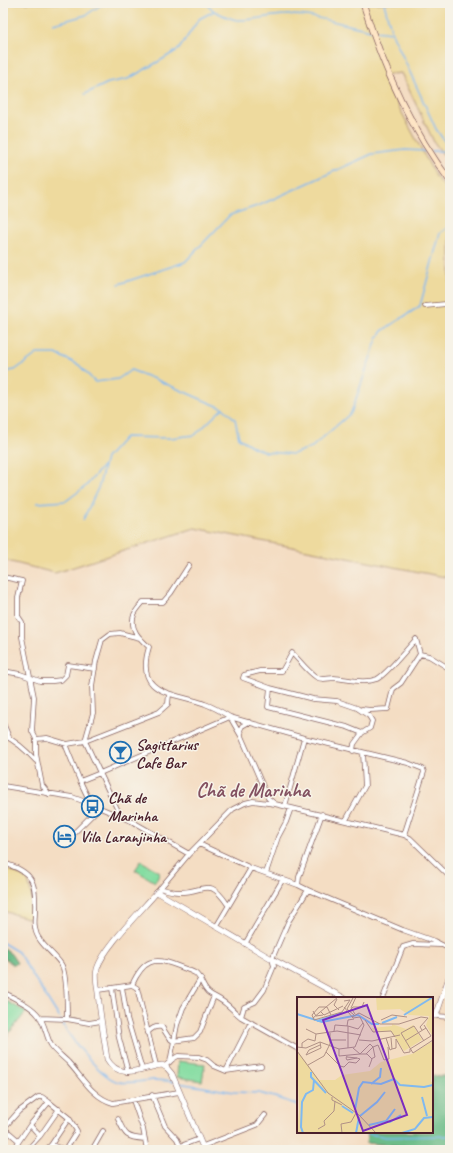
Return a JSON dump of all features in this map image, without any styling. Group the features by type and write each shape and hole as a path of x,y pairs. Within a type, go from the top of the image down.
{"main road":[{"path":"362,3 389,73 408,113 435,162 450,181"}],"street":[{"path":"425,306 446,304 450,301"},
{"path":"188,565 171,593 163,602 143,602 134,615 133,630 149,648 145,661 147,677 162,692 206,704 230,717 304,738 408,763 423,769 424,774 404,834"},
{"path":"3,577 22,581 18,598 18,616 22,622 22,637 34,697 32,731 36,738 37,761 42,785 50,794"},
{"path":"122,817 85,741 93,713 92,686 102,640 110,634 120,633 140,638"},
{"path":"353,750 354,744 362,733 370,728 372,721 363,711 337,701 313,699 270,688 243,678 244,675 260,671 282,671 292,653 317,678 326,680 332,678 355,681 378,679 385,674 416,639 420,654 401,683 393,690 388,709 370,710 356,708"},
{"path":"420,654 429,656 450,670"},
{"path":"3,671 20,674 40,681 61,680 66,675 68,665 95,669"},
{"path":"270,688 268,707 348,727 362,733"},
{"path":"36,738 47,738 65,744 85,741 159,712 168,704 169,694"},
{"path":"230,717 241,736 268,798 275,804"},
{"path":"80,781 230,717"},
{"path":"241,736 240,730 242,726 249,722"},
{"path":"3,723 9,738"},
{"path":"3,735 9,738 37,761"},
{"path":"285,806 304,738"},
{"path":"65,744 91,804"},
{"path":"346,820 365,786 363,753"},
{"path":"3,786 72,797 133,822 189,854"},
{"path":"265,1115 257,1125 203,1148 172,1074 165,1066 162,1064 128,1072 121,1072 110,1065 101,1020 98,990 97,970 103,956 189,854 233,809 239,805 253,801 322,814 404,834 450,877"},
{"path":"67,840 99,808"},
{"path":"266,873 278,837 291,808"},
{"path":"298,885 299,877 322,814"},
{"path":"199,844 251,868 298,885 450,949"},
{"path":"3,863 15,866 23,871 32,880 36,894 34,928 40,940 62,965 65,976 67,1018"},
{"path":"216,926 251,868"},
{"path":"246,944 283,879"},
{"path":"159,890 179,892 201,888 213,889 220,894 228,905"},
{"path":"159,890 272,960 342,997"},
{"path":"241,1017 244,1007 255,1002 264,990 274,966 272,960 288,922 308,890"},
{"path":"383,997 404,947 413,944 443,945"},
{"path":"132,985 140,970 148,962 159,960 169,963 195,973 200,978 208,993 224,1002 241,1017 297,1047"},
{"path":"450,974 434,1016 450,1017"},
{"path":"170,1062 173,1041 183,1008 200,978"},
{"path":"98,990 132,985 137,988 156,1065"},
{"path":"122,987 127,1018 142,1069"},
{"path":"112,988 119,1038 128,1072"},
{"path":"3,992 34,1011 40,1018 50,1043 56,1053 67,1062 97,1095 105,1101 113,1103 179,1090"},
{"path":"147,1033 157,1026 162,1027 169,1038 173,1041 194,1038 200,1032 214,996"},
{"path":"40,1018 67,1018 89,1022 101,1020"},
{"path":"226,1071 251,1022"},
{"path":"165,1066 178,1056 199,1057 226,1071 261,1066"},
{"path":"152,1095 165,1126 177,1139 182,1148"},
{"path":"19,1141 3,1129 19,1111 38,1097 42,1097 70,1118 77,1131 66,1150 50,1145"},
{"path":"133,1100 143,1129 147,1150"},
{"path":"14,1150 30,1125 49,1102"},
{"path":"27,1150 40,1136 59,1110"},
{"path":"46,1150 70,1118"},
{"path":"118,1119 124,1133 127,1136 145,1139"},
{"path":"30,1125 40,1136"},
{"path":"92,1150 102,1131"},
{"path":"170,1150 182,1148 199,1139"}],"green space":[{"path":"141,861 160,872 155,882 135,870"},
{"path":"3,948 11,954 17,963 14,965 3,957"},
{"path":"3,999 26,1012 5,1038 3,1036"},
{"path":"178,1061 205,1064 202,1081 177,1077"},
{"path":"433,1076 450,1076 450,1147 414,1147 366,1143 368,1133 433,1133"}],"sand":[{"path":"3,3 450,3 450,164 434,142 401,73 382,75 436,177 450,194 450,578 195,528 55,573 3,560"},
{"path":"3,868 28,880 32,898 31,919 3,911"}],"waterway":[{"path":"53,24 86,15 101,5 112,3"},
{"path":"203,3 208,5 214,11"},
{"path":"384,3 392,33 436,129 450,149"},
{"path":"85,94 108,83 128,79 179,49 199,19 214,11 228,18 237,20 249,20 280,15 307,16 371,30"},
{"path":"375,31 392,33"},
{"path":"119,284 185,262 230,215 260,205 372,154 405,150 426,151"},
{"path":"432,151 450,151"},
{"path":"3,372 15,370 37,354 56,354 79,365 95,382 118,379 131,370 223,408 235,419 239,438 255,448 266,452 293,454 312,447 351,413 377,339 382,331 420,306 440,233 450,226"},
{"path":"83,520 99,486 106,458 125,437 170,438 195,435 223,408"},
{"path":"37,503 66,501 86,486 103,466"},
{"path":"3,943 18,952 59,1017"},
{"path":"61,1020 70,1036 86,1056 112,1079 123,1083 153,1080 174,1082"},
{"path":"178,1083 234,1092 259,1093 297,1105"},
{"path":"364,1133 386,1137 450,1136"},
{"path":"299,1150 311,1150"}],"place":[{"name":"Sagittarius Cafe Bar","path":"120,753"},
{"name":"Chã de Marinha","path":"93,806"},
{"name":"Vila Laranjinha","path":"64,836"}],"district":[{"name":"Chã de Marinha","path":"253,790"}]}
